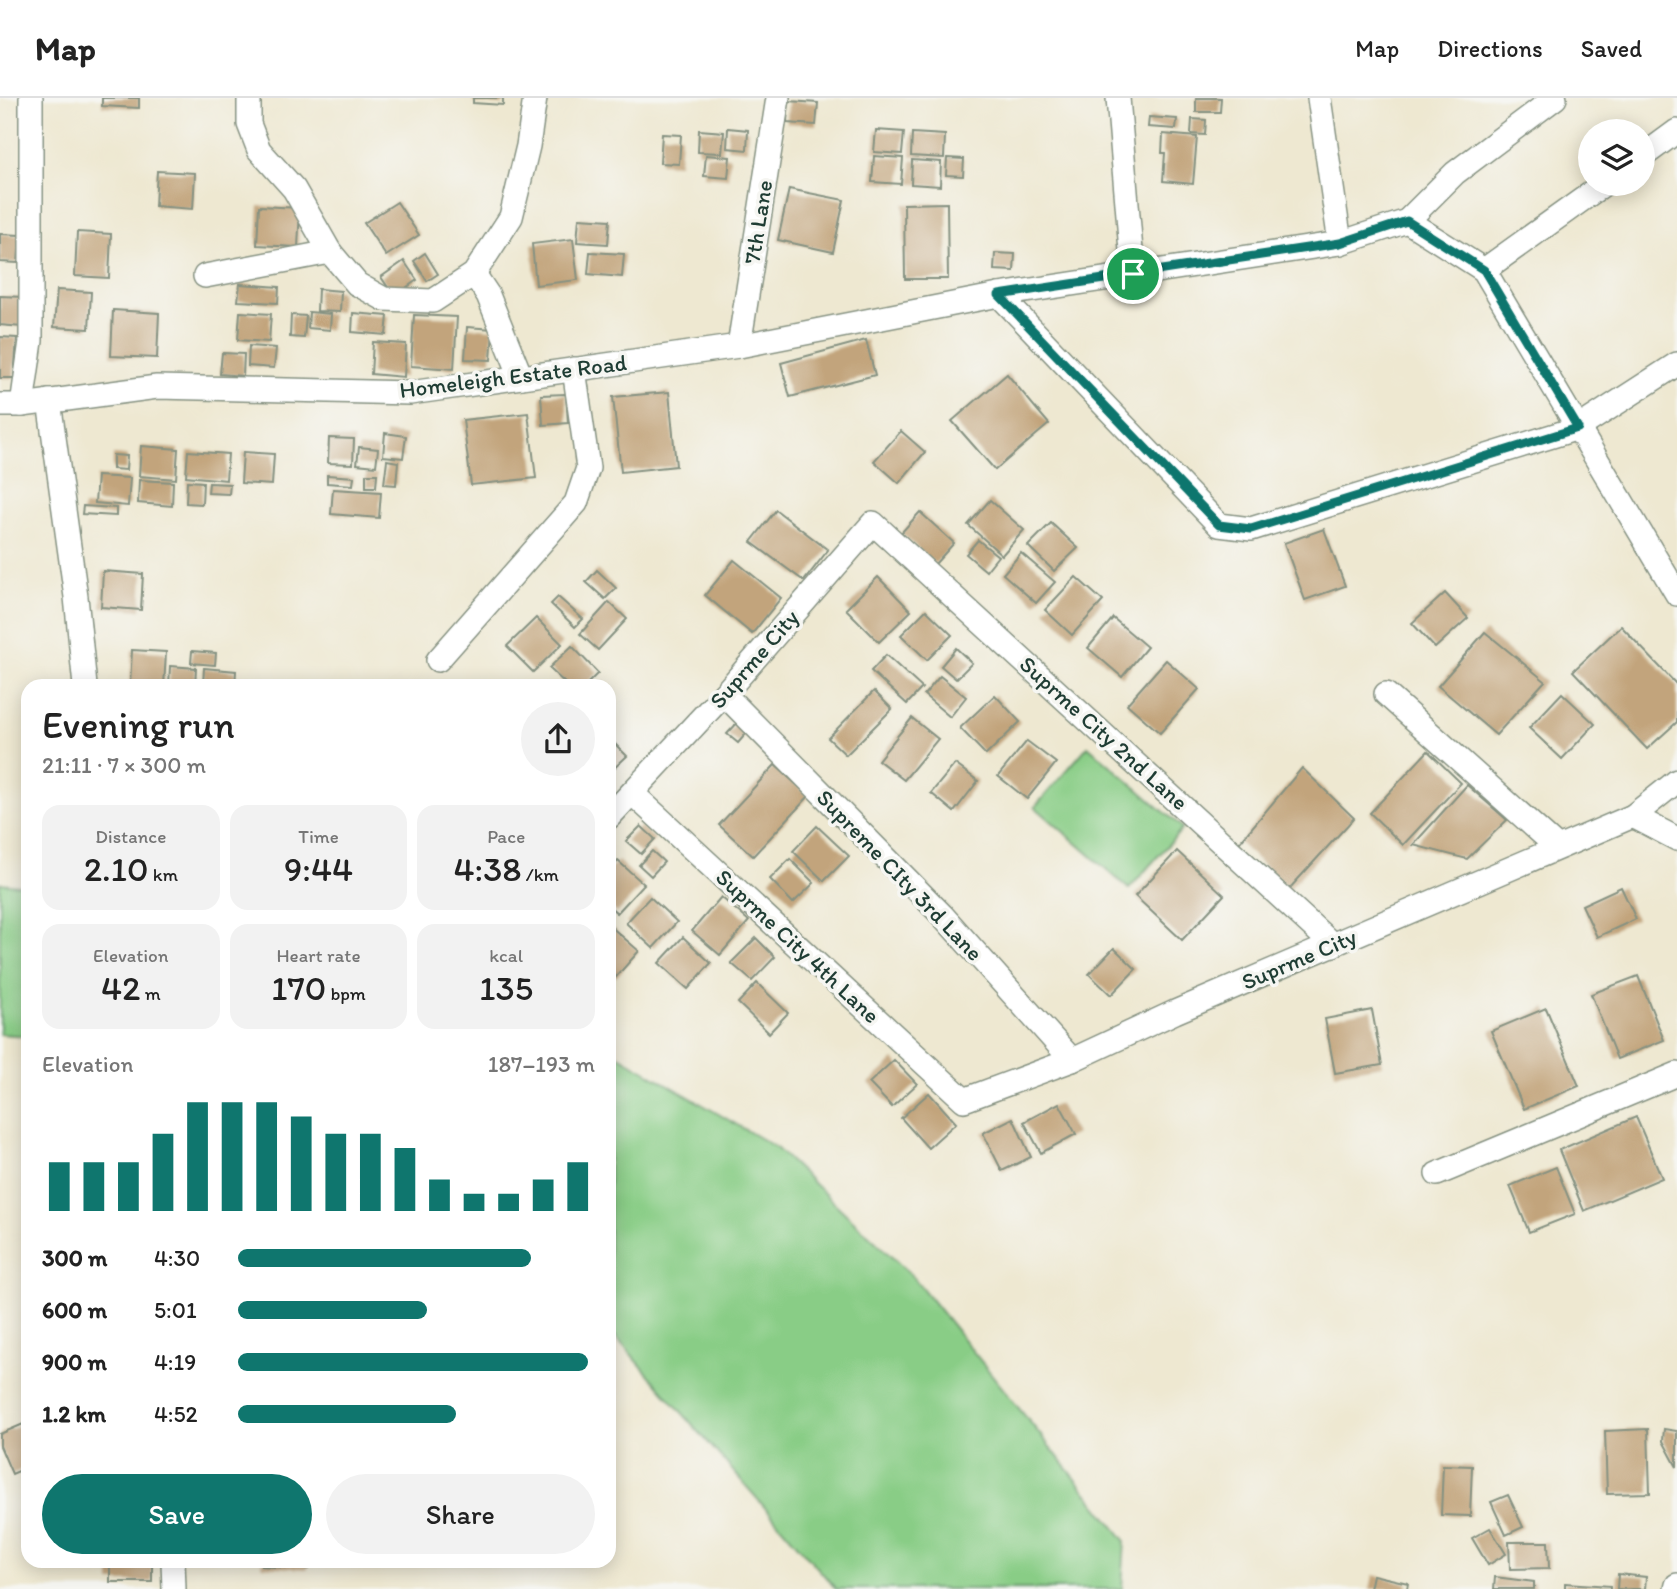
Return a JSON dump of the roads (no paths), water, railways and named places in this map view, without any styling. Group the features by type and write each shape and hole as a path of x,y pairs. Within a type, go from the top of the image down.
{"street":[{"name":"Homeleigh Estate Road","path":"31,98 31,341 11,405 157,387 410,393 738,346 999,295 1340,243 1407,221"},
{"path":"248,98 249,124 259,150 295,189 330,252 357,284 384,299 433,300 474,274 511,217 528,146 535,98"},
{"name":"7th Lane","path":"738,346 778,98"},
{"path":"1118,98 1133,274"},
{"path":"1319,98 1340,243"},
{"path":"1555,98 1455,173 1407,221 1484,270 1677,594"},
{"path":"1655,147 1677,131"},
{"path":"1484,270 1587,196"},
{"path":"205,276 330,252"},
{"path":"474,274 488,295 521,377"},
{"path":"999,295 1219,525 1251,529 1578,428 1677,363"},
{"path":"438,660 576,503 587,468 574,369"},
{"path":"49,401 76,597 84,679"},
{"name":"Suprme City","path":"616,810 724,694 873,523"},
{"name":"Suprme City 2nd Lane","path":"873,523 1334,945"},
{"name":"Supreme CIty 3rd Lane","path":"724,694 942,915 1072,1060"},
{"path":"1387,694 1558,847"},
{"name":"Suprme City","path":"964,1100 1072,1060 1175,1012 1633,816 1677,780"},
{"name":"Suprme City 4th Lane","path":"632,793 964,1100"},
{"path":"1633,816 1677,839"},
{"path":"1437,1174 1677,1074"},
{"path":"173,1568 174,1589"}]}
